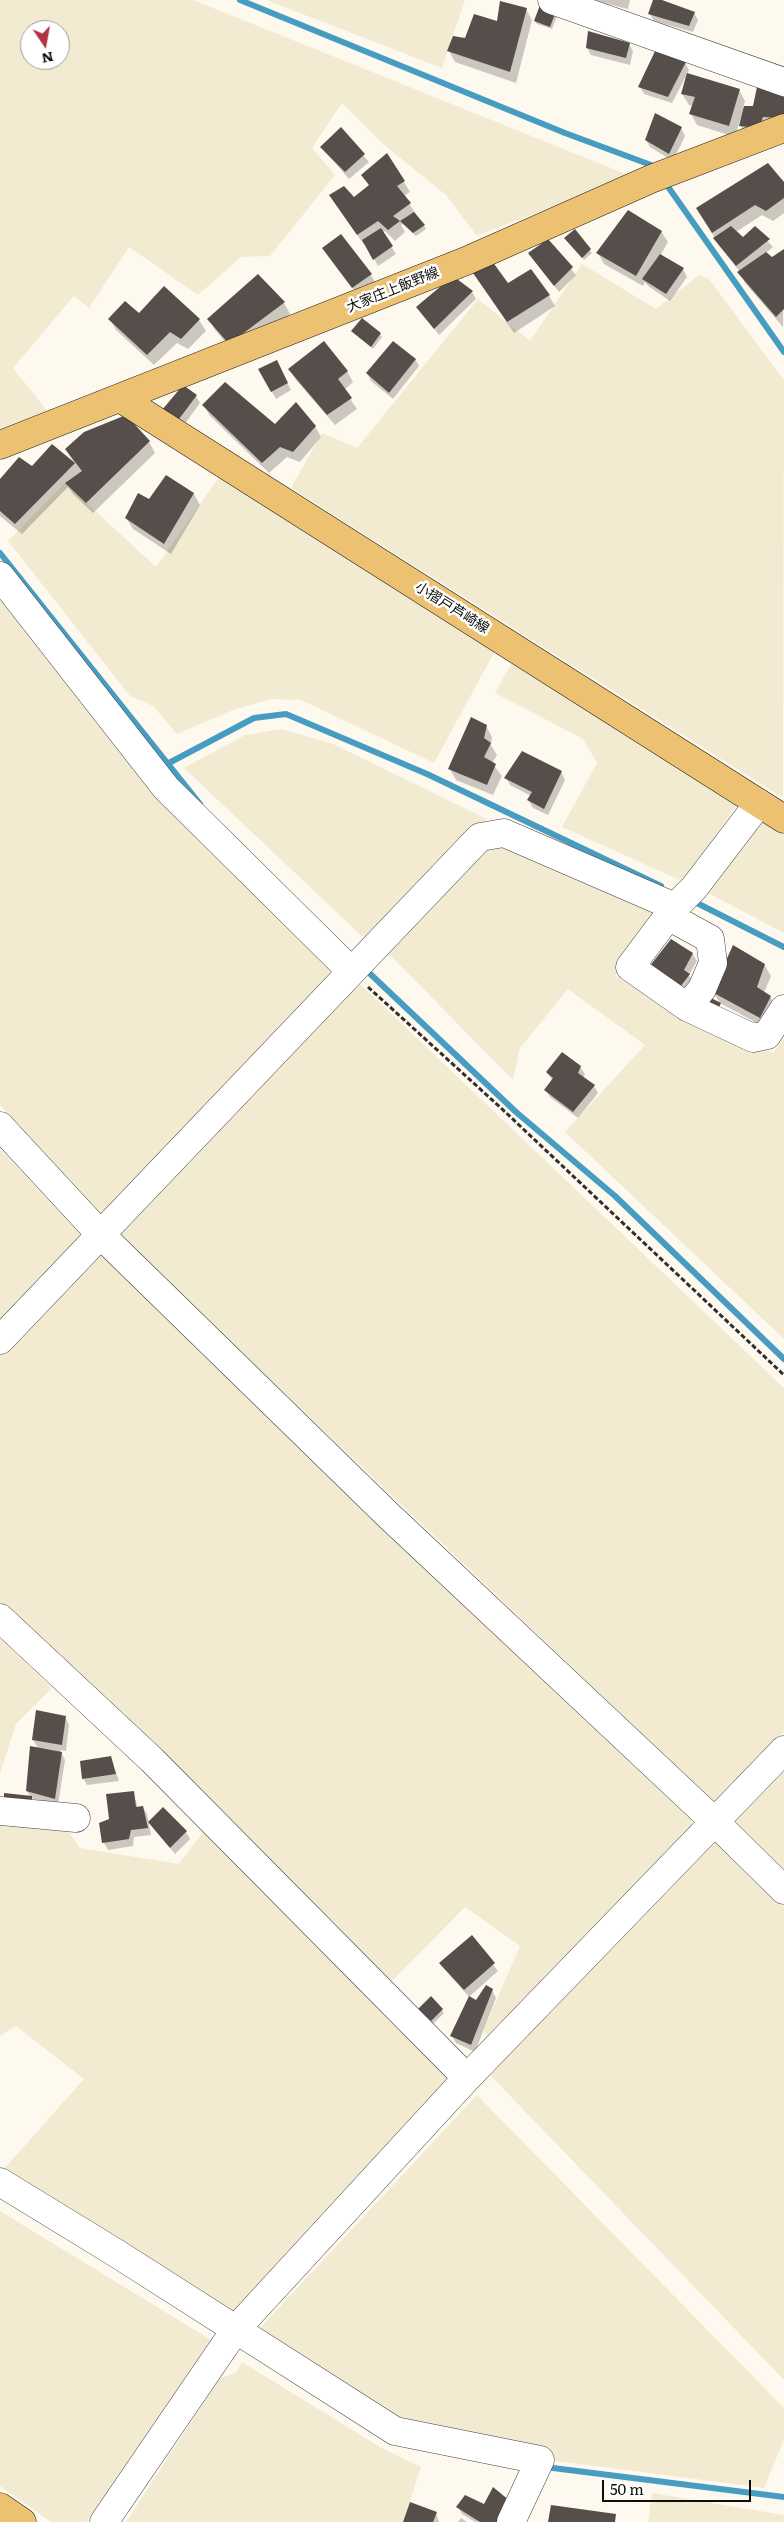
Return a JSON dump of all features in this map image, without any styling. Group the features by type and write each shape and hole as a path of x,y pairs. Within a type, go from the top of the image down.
{"main road":[{"name":"大家庄上飯野線","path":"0,445 466,261 651,179 784,128"},
{"name":"小摺戸芦崎線","path":"120,398 784,819"},
{"path":"0,2507 22,2522"}],"street":[{"path":"552,0 784,82"},
{"path":"0,576 166,788 351,971"},
{"path":"759,803 694,888 671,912 630,967 687,1008 753,1038 768,1035 784,1009"},
{"path":"0,1340 480,837 504,833 671,912 710,939 713,962 702,989 687,1008"},
{"path":"0,1126 101,1236 388,1515 716,1823 784,1890"},
{"path":"0,1618 152,1760 467,2078"},
{"path":"104,2522 236,2329 467,2078 716,1823 784,1750"},
{"path":"0,1811 76,1818"},
{"path":"0,2182 395,2431 540,2460 511,2522"}],"path":[{"path":"351,971 501,1108 784,1375"}],"shaded area":[{"path":"0,0 193,0 631,176 477,236 446,195 383,144 342,103 312,148 335,175 270,256 241,257 198,295 129,247 89,308 74,296 13,368 49,413 0,432"},
{"path":"266,0 465,0 442,68"},
{"path":"582,264 656,309 699,275 709,279 784,380 783,798 291,488 322,433 357,448 478,299 530,341"},
{"path":"219,477 495,651 434,763 301,700 271,699 233,710 177,734 153,706 130,696 8,541 65,483 156,567"},
{"path":"0,591 339,971 105,1215 97,1215 0,1105"},
{"path":"514,659 736,806 684,882 562,827 597,763 583,739 495,693"},
{"path":"282,729 333,744 487,819 366,940 184,768 245,735"},
{"path":"758,818 784,835 784,933 706,892"},
{"path":"506,844 652,909 652,921 615,976 773,1053 784,1038 784,1339 565,1132 645,1045 568,989 520,1048 513,1080 386,951 485,846"},
{"path":"358,982 784,1388 784,1732 716,1804 118,1235"},
{"path":"0,1149 86,1240 0,1328"},
{"path":"101,1252 690,1815 694,1833 487,2036 484,2029 520,1946 465,1907 390,1983 0,1602 0,1355"},
{"path":"0,1638 52,1688 16,1724 0,1774"},
{"path":"784,1767 784,1871 733,1821"},
{"path":"0,1824 69,1832 80,1848 179,1864 205,1829 451,2077 239,2312 228,2314 3,2170 84,2079 16,2026 0,2036"},
{"path":"716,1841 784,1907 784,2380 490,2075"},
{"path":"477,2095 784,2408 784,2440 764,2488 550,2460 547,2448 400,2421 259,2329"},
{"path":"0,2211 211,2340 87,2522 51,2522 0,2486"},
{"path":"242,2362 380,2447 421,2467 403,2522 126,2522 219,2379 236,2372"},
{"path":"652,2493 784,2515 784,2522 648,2522"}],"building":[{"path":"653,0 662,0 695,12 689,26 648,14"},
{"path":"500,1 527,8 510,72 447,51 453,36 465,38 474,14 497,21"},
{"path":"540,5 556,11 550,27 534,21"},
{"path":"588,31 630,43 626,58 586,48"},
{"path":"657,47 686,62 668,97 638,87"},
{"path":"687,73 740,89 729,126 689,114 695,97 681,94"},
{"path":"757,87 784,97 784,118 763,117 759,128 739,126 744,106 753,106"},
{"path":"655,113 682,127 669,154 645,140"},
{"path":"341,127 365,154 345,172 320,147"},
{"path":"387,153 405,181 397,186 411,203 393,216 400,221 388,230 378,221 357,235 329,195 344,186 354,197 369,185 361,175"},
{"path":"768,163 784,182 784,198 766,211 755,205 712,233 696,208"},
{"path":"628,210 662,231 636,276 596,253"},
{"path":"414,212 425,225 413,233 400,221"},
{"path":"731,226 743,237 755,226 770,239 736,266 713,238"},
{"path":"381,228 393,246 373,260 362,240"},
{"path":"575,229 591,249 582,258 564,238"},
{"path":"341,234 372,274 352,288 322,248"},
{"path":"548,239 573,267 554,286 528,253"},
{"path":"784,249 784,309 776,317 737,272 766,252 772,257"},
{"path":"660,254 684,268 666,294 642,279"},
{"path":"492,261 508,283 531,269 550,295 507,322 473,273"},
{"path":"258,274 285,302 229,344 207,319"},
{"path":"453,276 473,291 434,329 416,307"},
{"path":"164,286 200,319 181,339 170,332 147,355 108,319 125,301 139,313"},
{"path":"362,318 381,333 371,347 351,331"},
{"path":"324,341 348,371 338,379 352,398 327,415 288,369"},
{"path":"393,341 416,359 389,393 366,373"},
{"path":"277,360 288,383 271,392 258,369"},
{"path":"225,382 275,424 296,402 316,426 293,452 280,447 262,463 202,405"},
{"path":"183,385 197,395 179,419 162,410"},
{"path":"126,415 150,441 86,503 65,483 82,471 65,449 84,432"},
{"path":"52,444 75,463 15,524 0,511 0,479 19,457 32,466"},
{"path":"166,475 194,493 164,544 125,518 138,493 149,499"},
{"path":"471,717 487,725 484,738 491,743 484,757 496,764 487,785 448,769"},
{"path":"522,751 562,771 544,809 527,800 532,792 504,778"},
{"path":"671,939 693,953 684,970 690,974 680,987 649,967"},
{"path":"733,945 765,964 757,987 771,996 760,1018 712,992"},
{"path":"705,995 721,1003 716,1013 698,1004"},
{"path":"562,1052 581,1066 578,1073 595,1085 573,1112 544,1090 553,1078 546,1072"},
{"path":"36,1710 66,1716 62,1745 32,1740"},
{"path":"30,1746 62,1752 55,1799 26,1791"},
{"path":"111,1756 116,1774 82,1779 80,1761"},
{"path":"134,1791 136,1807 143,1806 148,1828 131,1830 129,1839 102,1843 99,1823 109,1819 106,1794"},
{"path":"4,1793 32,1796 32,1806 4,1805"},
{"path":"163,1807 187,1831 170,1848 148,1822"},
{"path":"472,1935 495,1963 464,1990 439,1963"},
{"path":"486,1985 493,1989 471,2045 450,2036 469,1996 476,2000"},
{"path":"431,1996 443,2009 431,2021 418,2009"},
{"path":"493,2487 510,2501 498,2522 480,2522 456,2507 465,2495 484,2504"},
{"path":"410,2502 437,2512 433,2522 403,2522"},
{"path":"551,2505 616,2514 615,2522 548,2522"}],"waterway":[{"path":"240,0 565,133 651,165 654,169"},
{"path":"664,181 784,352"},
{"path":"0,553 200,804"},
{"path":"167,764 254,718 286,714 427,774 661,886"},
{"path":"691,900 784,947"},
{"path":"364,968 516,1112 615,1196 784,1359"},
{"path":"545,2467 784,2497"}]}
